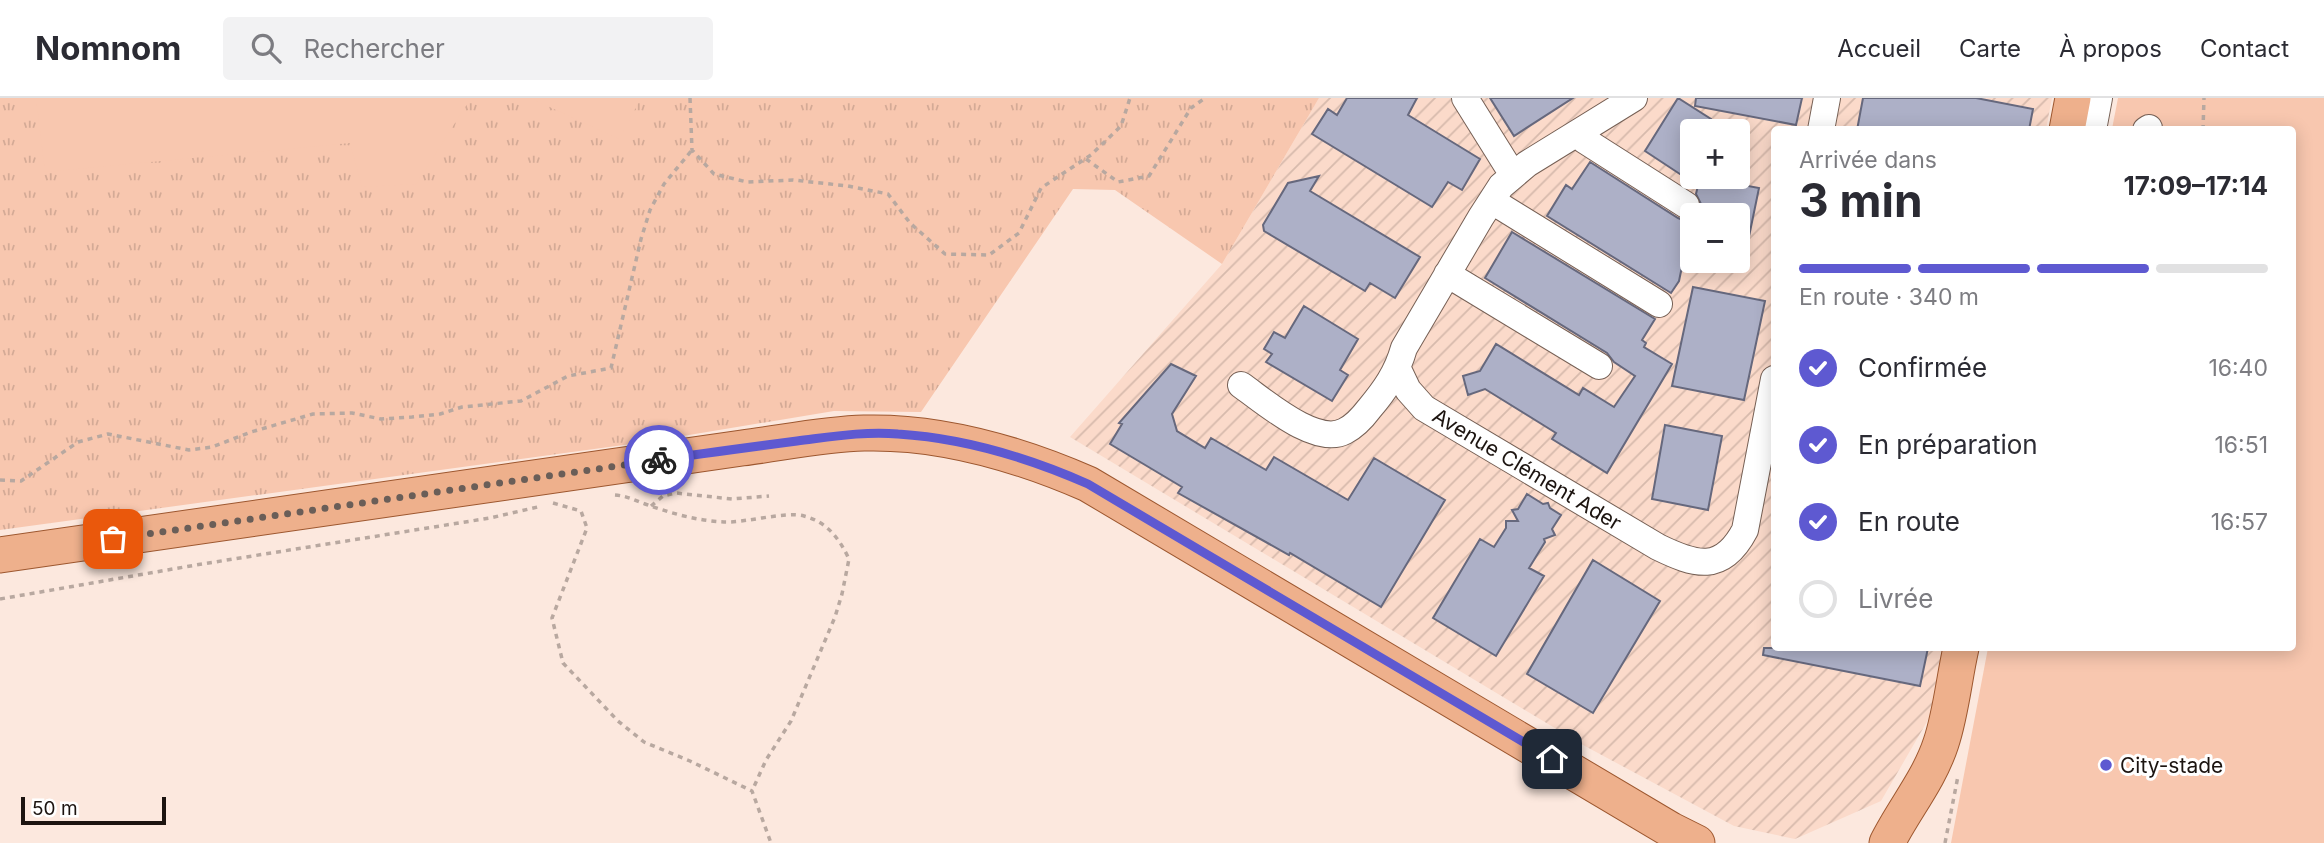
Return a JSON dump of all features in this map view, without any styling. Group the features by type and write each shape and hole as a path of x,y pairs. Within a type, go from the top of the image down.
{"main road":[{"path":"2068,126 2073,98"},
{"path":"0,555 831,436 864,433 922,436 1013,456 1049,467 1088,484 1697,843"},
{"path":"1887,843 1897,823 1914,800 1941,743 1960,651"}],"street":[{"path":"1465,98 1513,175"},
{"path":"1241,385 1301,426 1320,434 1344,432 1362,418 1383,393 1398,369 1404,348 1501,186 1513,175 1634,98"},
{"path":"1822,126 1827,98"},
{"path":"2094,126 2099,98"},
{"path":"1578,133 1584,140 1683,203"},
{"path":"1492,201 1659,304"},
{"path":"1447,274 1599,366"},
{"name":"Avenue Clément Ader","path":"1398,369 1408,390 1424,408 1658,547 1698,563 1723,556 1738,543 1745,530 1771,395"}],"path":[{"path":"690,98 692,150 715,174 747,182 793,180 888,194 910,223 945,254 978,255 989,255 1019,233 1041,188 1086,159 1121,126 1130,98"},
{"path":"1086,159 1118,182 1149,176 1191,108 1205,98"},
{"path":"2203,126 2204,98"},
{"path":"0,480 21,481 57,459 78,442 107,434 189,450 212,447 251,432 313,414 352,413 381,419 440,414 462,407 521,401 568,376 611,368 650,210 664,184 692,150"},
{"path":"651,506 663,496 676,494 732,499 769,496"},
{"path":"604,497 629,496 651,506 699,520 726,522 802,515 820,522 834,533 849,559 842,594 791,722 766,760 752,792"},
{"path":"0,599 490,518 565,502"},
{"path":"553,503 581,511 587,527 552,618 563,663 618,721 644,743 690,761 752,792 771,843"}],"shaded area":[{"path":"1319,98 2052,98 2047,126 1771,126 1771,651 1944,651 1932,713 1881,801 1795,839 1734,826 1583,745 1070,437 1222,264"}],"green space":[{"path":"0,98 1319,98 1222,264 1115,190 1073,189 921,412 834,411 653,441 0,530"},
{"path":"36,98 471,98 416,184 362,187 350,143 45,172"},
{"path":"530,98 641,98 619,139"},
{"path":"2118,98 2324,98 2324,843 1951,843 1987,651 2296,651 2296,126 2113,126"}],"building":[{"path":"1347,98 1417,98 1408,115 1480,159 1462,190 1448,182 1432,207 1312,134 1328,109 1337,115"},
{"path":"1490,98 1573,98 1514,136"},
{"path":"1678,98 1711,119 1680,119 1680,174 1645,151"},
{"path":"1696,98 1802,98 1796,125 1695,106"},
{"path":"1863,98 1976,98 2033,109 2030,126 1858,126"},
{"path":"1590,162 1680,219 1681,273 1671,293 1547,216 1566,185 1572,189"},
{"path":"1319,176 1310,191 1420,257 1395,298 1370,283 1365,291 1264,231 1263,225 1288,183"},
{"path":"1759,188 1750,232 1750,203 1700,203 1696,194 1697,189"},
{"path":"1512,232 1655,319 1642,340 1646,343 1644,347 1672,364 1607,473 1552,439 1556,433 1485,389 1468,395 1463,376 1480,371 1496,344 1579,395 1583,388 1614,407 1635,376 1614,362 1607,353 1485,278"},
{"path":"1693,287 1765,301 1744,400 1672,386"},
{"path":"1304,306 1358,339 1340,370 1348,375 1332,401 1266,362 1272,354 1264,349 1274,332 1285,338"},
{"path":"1171,364 1196,376 1172,414 1177,431 1205,448 1211,438 1266,470 1274,457 1348,500 1374,458 1445,500 1381,607 1290,553 1289,555 1178,493 1182,487 1110,444 1122,424 1119,423"},
{"path":"1665,425 1722,436 1708,510 1652,499"},
{"path":"1527,494 1543,504 1548,503 1550,508 1561,515 1552,529 1555,535 1544,539 1545,542 1529,568 1544,576 1496,656 1433,618 1480,539 1494,547 1506,528 1506,521 1518,521 1512,510 1518,509"},
{"path":"1593,560 1660,601 1593,713 1527,674"},
{"path":"1764,648 1771,648 1771,651 1927,651 1920,686 1763,655"}],"way so far":[{"path":"113,539 659,460"}],"place":[{"name":"City-stade","path":"2106,765"}],"route":[{"path":"659,460 864,433 922,436 989,450 1049,467 1088,484 1218,559 1552,759"}]}
